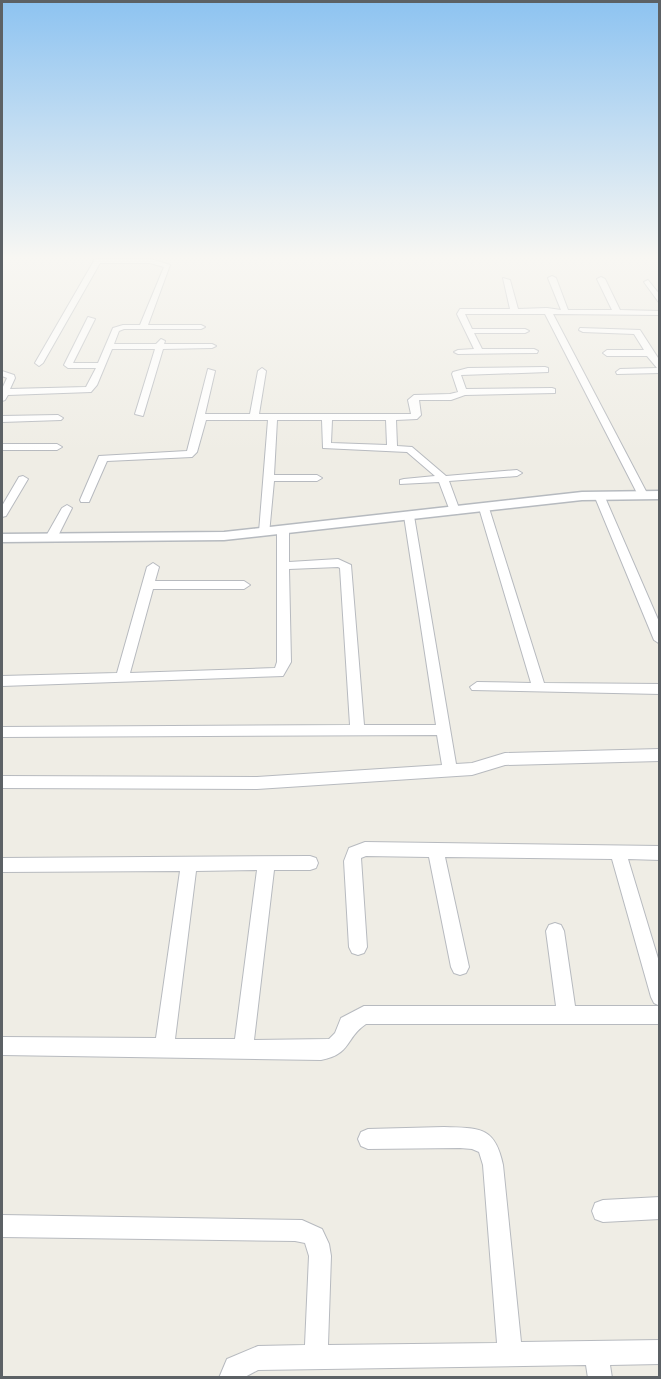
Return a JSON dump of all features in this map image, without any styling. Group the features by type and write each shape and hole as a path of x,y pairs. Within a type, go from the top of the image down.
{"street":[{"path":"39,363 62,323"},
{"path":"89,323 68,364 101,366"},
{"path":"466,323 479,351"},
{"path":"554,323 643,495"},
{"path":"2,374 10,375 11,378 3,394 88,390 93,386 116,330 143,327 201,327"},
{"path":"140,414 165,327"},
{"path":"583,330 637,332 660,368 620,372"},
{"path":"470,331 525,331"},
{"path":"109,347 212,346"},
{"path":"458,352 534,351"},
{"path":"607,353 650,352"},
{"path":"463,392 456,374 468,371 545,370"},
{"path":"103,458 188,455 192,452 211,371"},
{"path":"254,417 262,371"},
{"path":"202,417 414,417 416,415 413,400 417,397 457,396 463,392 552,391"},
{"path":"265,532 273,417"},
{"path":"327,417 325,445 328,447 392,447 414,452 443,479 455,511"},
{"path":"2,419 58,418"},
{"path":"391,418 392,447"},
{"path":"86,500 107,445"},
{"path":"2,447 57,447"},
{"path":"404,482 517,473"},
{"path":"269,478 317,478"},
{"path":"2,514 23,479"},
{"path":"599,495 660,640"},
{"path":"2,538 187,538 283,531 599,495 660,495"},
{"path":"51,538 67,508"},
{"path":"484,508 539,688"},
{"path":"409,516 450,771"},
{"path":"2,681 278,673 284,662 283,531"},
{"path":"282,566 338,563 345,565 357,731"},
{"path":"122,678 153,567"},
{"path":"149,585 244,585"},
{"path":"477,687 660,689"},
{"path":"2,732 445,730"},
{"path":"2,782 258,783 472,769 505,759 660,755"},
{"path":"358,947 352,861 355,853 365,849 660,853"},
{"path":"435,849 460,967"},
{"path":"618,853 660,997"},
{"path":"2,865 266,865 310,862"},
{"path":"164,1048 189,865"},
{"path":"244,1047 266,865"},
{"path":"555,931 567,1016"},
{"path":"2,1046 333,1048 342,1042 348,1024 364,1015 660,1016"},
{"path":"368,1139 460,1138 481,1141 490,1150 494,1165 510,1354"},
{"path":"603,1211 660,1208"},
{"path":"2,1226 295,1230 311,1233 317,1240 320,1256 316,1357"},
{"path":"231,1377 235,1367 258,1358 660,1352"},
{"path":"596,1353 600,1377"}]}
